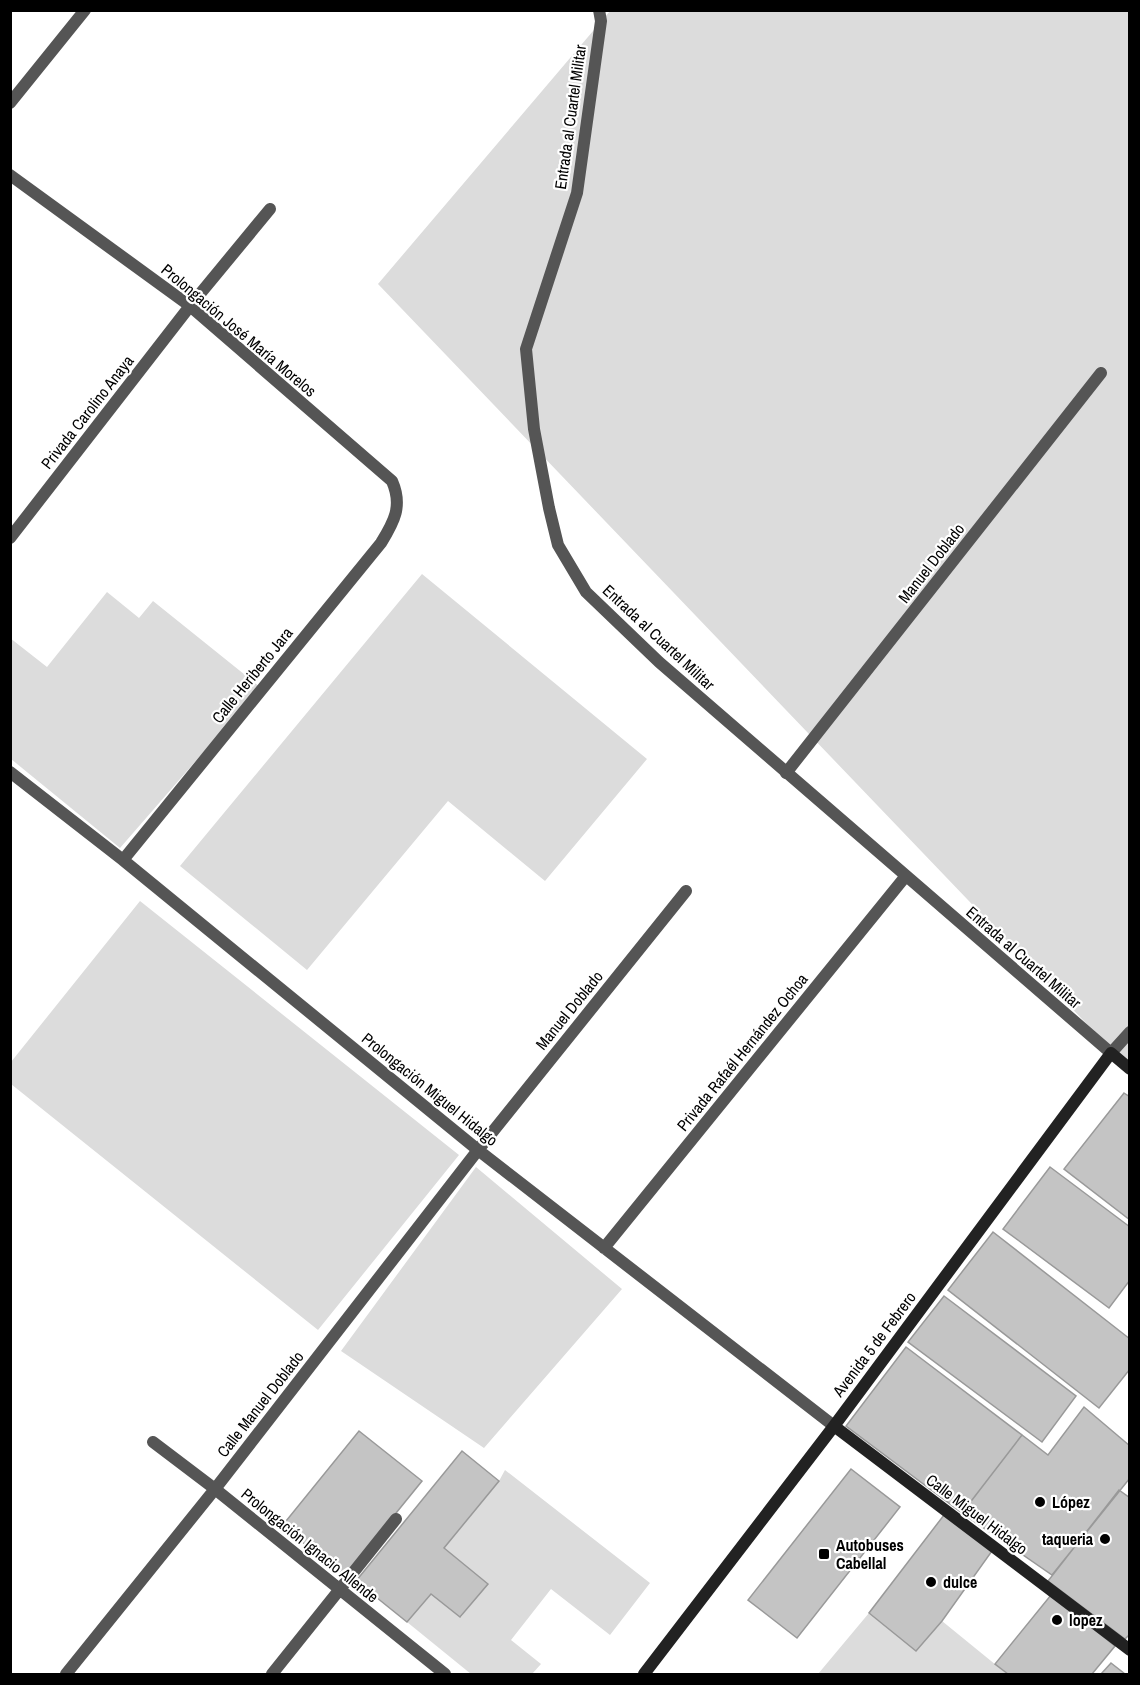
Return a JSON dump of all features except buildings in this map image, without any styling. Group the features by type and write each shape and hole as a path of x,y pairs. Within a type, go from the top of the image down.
{"street":[{"path":"10,103 85,10"},
{"name":"Entrada al Cuartel Militar","path":"599,10 601,21 577,193 526,349 534,429 558,545 586,592 658,662 1111,1053"},
{"name":"Prolongación José María Morelos","path":"10,175 190,306 392,481 397,491 398,506"},
{"name":"Privada Carolino Anaya","path":"10,538 190,306 270,209"},
{"name":"Manuel Doblado","path":"786,773 1101,373"},
{"name":"Calle Heriberto Jara","path":"123,860 381,543 393,523 398,506"},
{"name":"Prolongación Miguel Hidalgo","path":"10,772 123,860 478,1150 834,1426"},
{"name":"Privada Rafaél Hernández Ochoa","path":"604,1248 905,877"},
{"name":"Manuel Doblado","path":"478,1150 686,891"},
{"name":"Avenida 5 de Febrero","path":"644,1674 834,1426 1111,1053 1130,1032"},
{"path":"1111,1053 1130,1069"},
{"name":"Calle Manuel Doblado","path":"66,1674 215,1489 478,1150"},
{"name":"Calle Miguel Hidalgo","path":"834,1426 1130,1650"},
{"name":"Prolongación Ignacio Allende","path":"153,1442 445,1674"},
{"path":"272,1674 396,1519"}],"shaded area":[{"path":"610,11 1129,11 1130,1062 1127,1066 378,284"},
{"path":"422,574 647,759 545,881 448,801 307,970 180,866"},
{"path":"107,592 139,618 153,601 260,687 120,848 11,759 10,638 47,667"},
{"path":"140,901 459,1155 318,1330 11,1084 11,1062"},
{"path":"476,1167 622,1289 484,1448 341,1351"},
{"path":"505,1470 650,1583 610,1635 551,1589 511,1640 541,1664 532,1674 471,1674 407,1622 431,1594 461,1617 487,1584 444,1548 499,1481"},
{"path":"869,1613 916,1651 942,1621 1007,1674 818,1674"}],"place":[{"name":"López","path":"1040,1502"},
{"name":"taqueria","path":"1105,1539"},
{"name":"Autobuses Cabellal","path":"824,1554"},
{"name":"dulce","path":"931,1582"},
{"name":"lopez","path":"1057,1620"}]}
